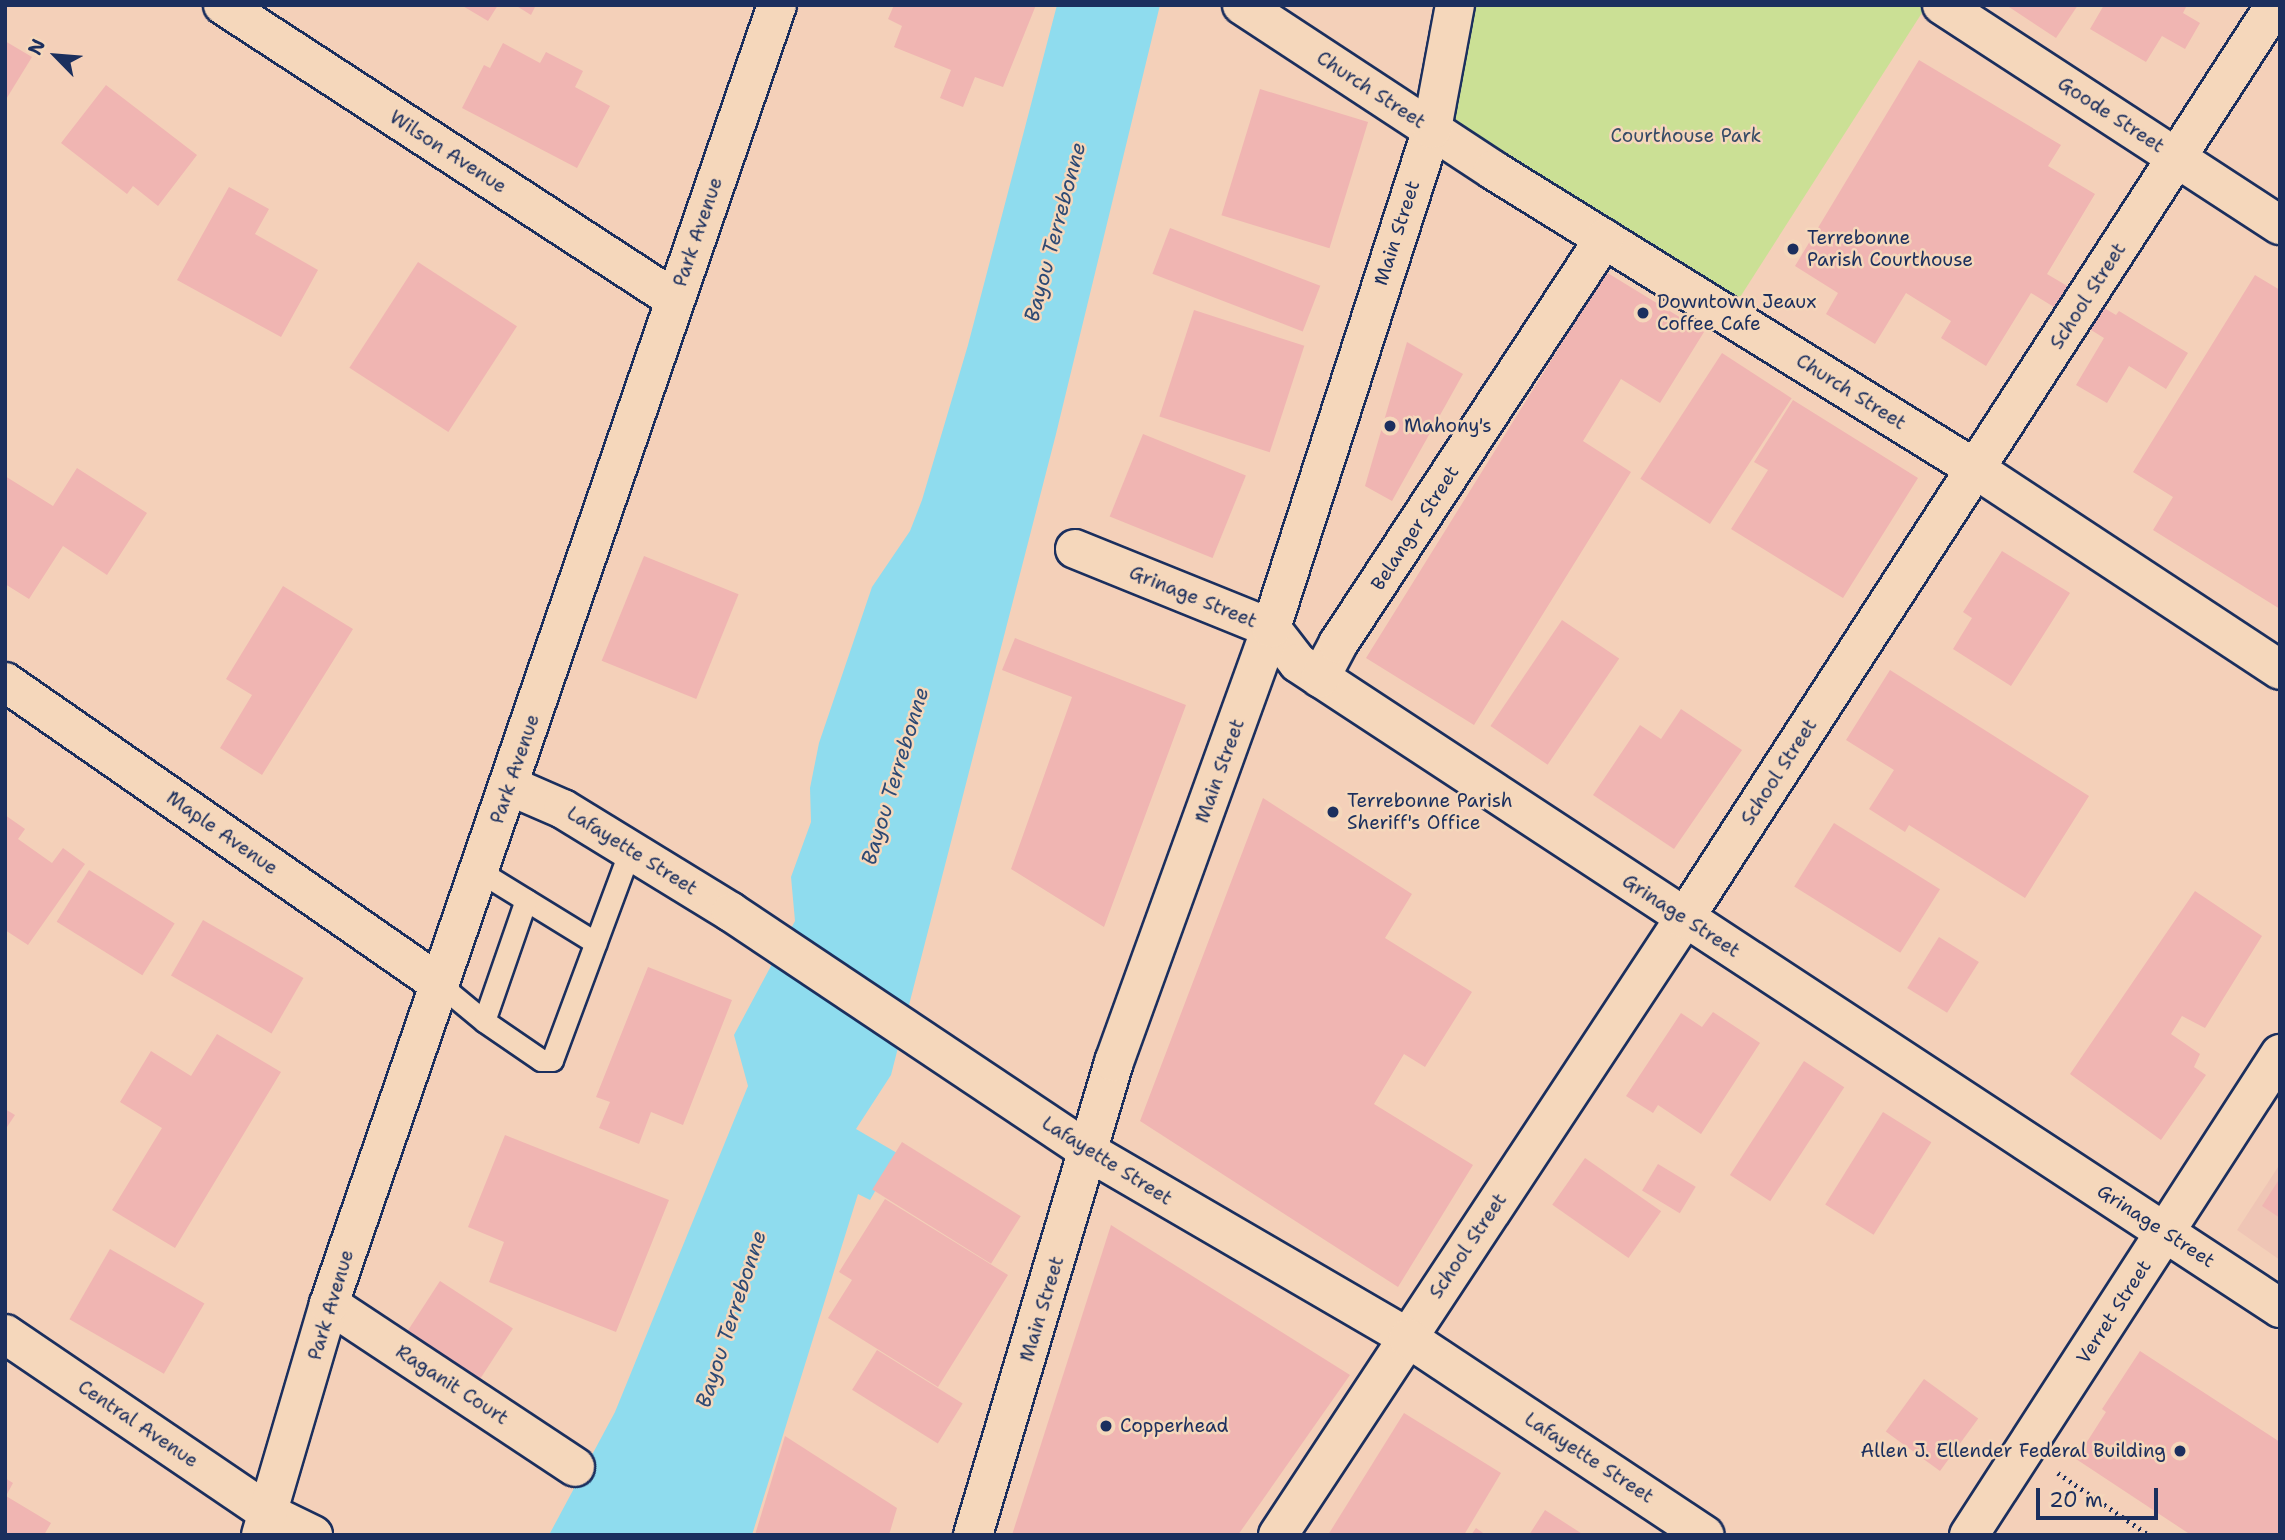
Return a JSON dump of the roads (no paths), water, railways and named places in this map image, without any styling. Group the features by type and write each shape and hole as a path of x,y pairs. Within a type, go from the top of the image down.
{"street":[{"name":"Wilson Avenue","path":"223,5 674,299"},
{"name":"Park Avenue","path":"266,1525 329,1304 438,984 510,786 674,299 777,5"},
{"name":"Church Street","path":"1241,5 1604,239 1976,470 2280,670"},
{"name":"Main Street","path":"973,1535 1114,1062 1271,628 1432,129 1455,5"},
{"name":"Goode Street","path":"1942,5 2280,225"},
{"name":"School Street","path":"1279,1535 1684,919 2275,5"},
{"name":"Belanger Street","path":"1320,678 1338,644 1604,239"},
{"name":"Grinage Street","path":"1075,549 1271,628 1298,663 1320,678 2280,1308"},
{"name":"Maple Avenue","path":"5,682 438,984"},
{"name":"Lafayette Street","path":"510,786 563,809 731,912 1089,1152 1408,1338 1706,1535"},
{"name":"Verret Street","path":"1969,1535 2280,1054"},
{"name":"Raganit Court","path":"329,1304 576,1466"},
{"name":"Central Avenue","path":"5,1334 266,1525 313,1535"}],"lane":[{"path":"438,984 484,1021 541,1060 552,1060 630,850"},
{"path":"479,870 596,943"},
{"path":"484,1021 526,900"}],"water":[{"name":"Bayou Terrebonne","path":"1057,5 1160,5 1056,434 891,1075 856,1129 897,1153 870,1200 858,1194 752,1535 549,1535 615,1412 748,1086 734,1035 795,921 791,877 811,822 810,788 819,743 872,587 910,531 922,500 968,345"}],"place":[{"name":"Terrebonne Parish Courthouse","path":"1793,249"},
{"name":"Downtown Jeaux Coffee Cafe","path":"1643,313"},
{"name":"Mahony's","path":"1390,426"},
{"name":"Terrebonne Parish Sheriff's Office","path":"1333,812"},
{"name":"Copperhead","path":"1106,1426"},
{"name":"Allen J. Ellender Federal Building","path":"2180,1451"}],"park label":[{"name":"Courthouse Park","path":"1686,136"}]}
